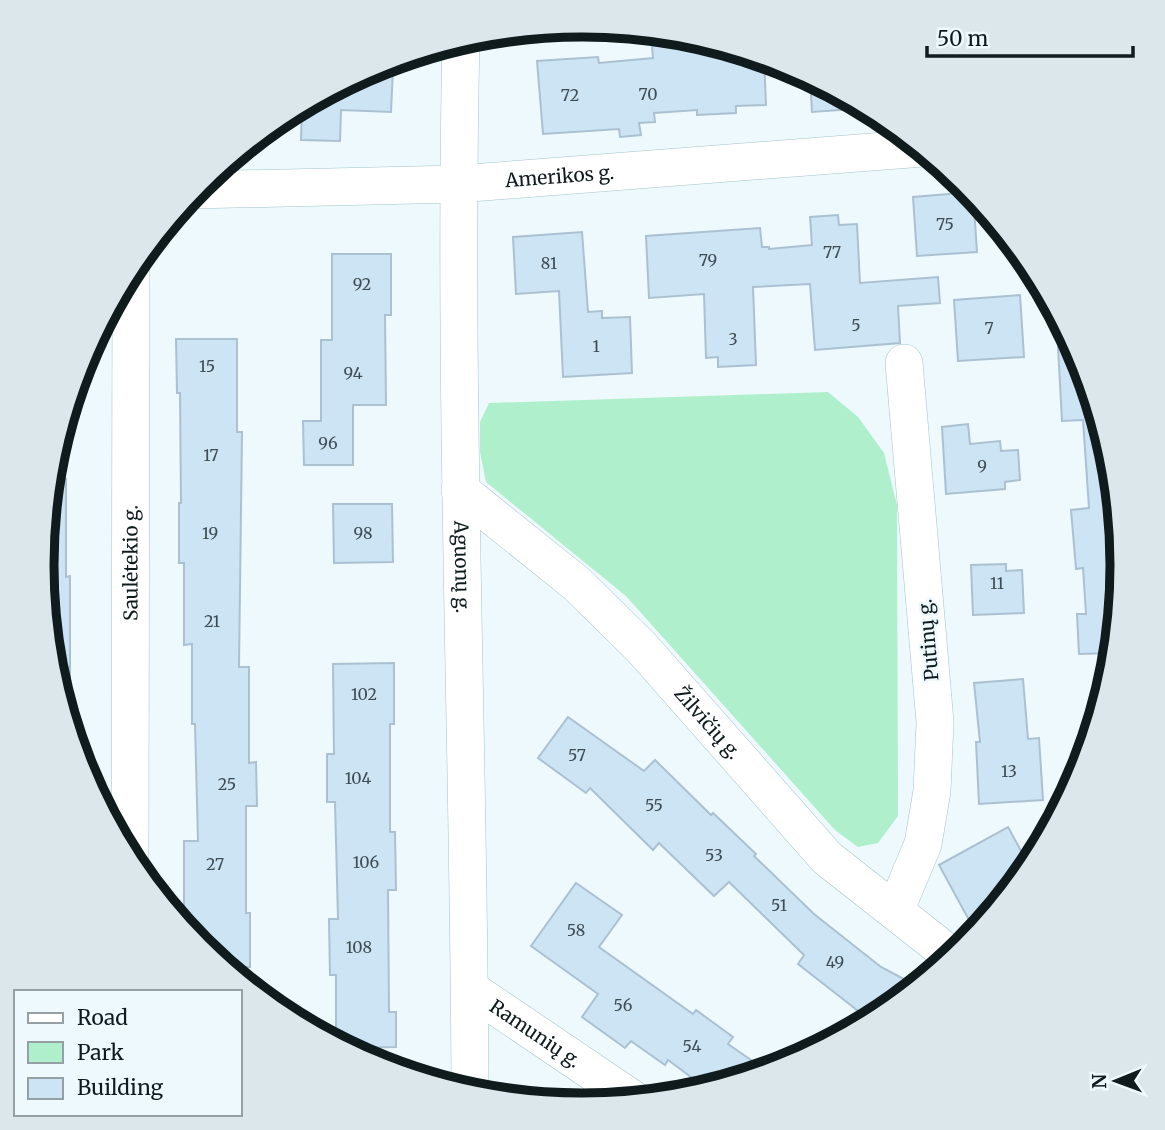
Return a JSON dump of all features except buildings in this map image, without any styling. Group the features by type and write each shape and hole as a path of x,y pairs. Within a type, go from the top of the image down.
{"street":[{"name":"Aguonų g.","path":"461,51 458,184 460,490 470,1081"},
{"name":"Amerikos g.","path":"210,190 458,184 908,149"},
{"name":"Saulėtekio g.","path":"130,837 131,291"},
{"name":"Putinų g.","path":"895,911 923,844 932,791 935,722 904,363"},
{"name":"Žilvičių g.","path":"460,490 577,584 642,648 827,858 944,950"},
{"name":"Ramunių g.","path":"470,989 622,1092"}],"green space":[{"path":"828,392 858,417 884,453 897,505 898,816 878,843 858,847 835,830 626,596 486,482 480,452 480,422 489,403"}]}
